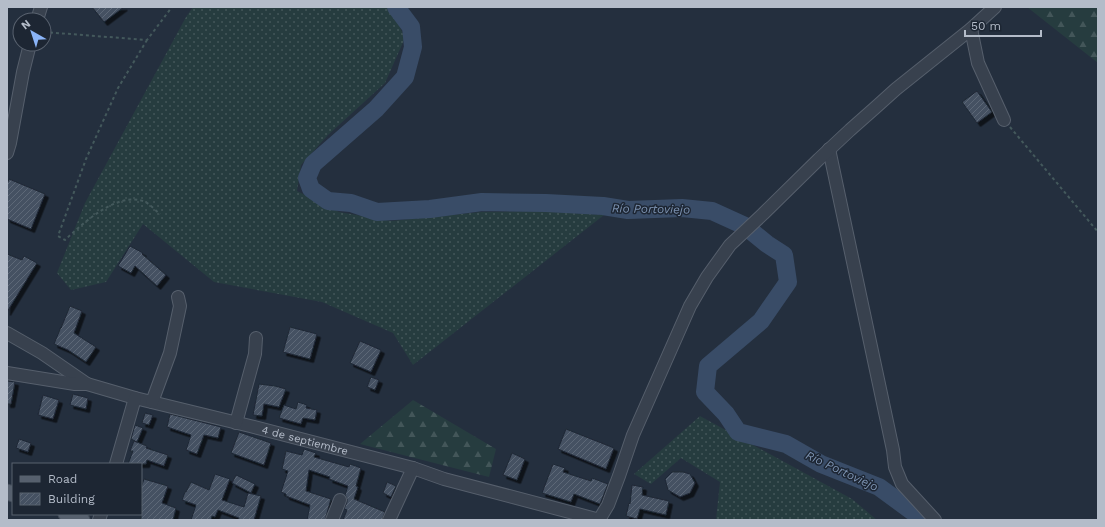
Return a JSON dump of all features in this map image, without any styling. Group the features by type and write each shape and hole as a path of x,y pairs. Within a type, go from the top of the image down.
{"main road":[{"path":"69,515 82,520"}],"street":[{"path":"599,520 608,505 620,476 633,435 690,306 707,277 730,245 829,149 896,89 971,29 995,7"},
{"path":"971,29 978,63 1004,120"},
{"path":"7,153 28,52"},
{"path":"829,149 895,467 902,484 935,520"},
{"path":"152,402 170,353 180,306 178,297"},
{"path":"7,333 42,353 87,384"},
{"path":"236,423 255,354 256,338"},
{"name":"4 de septiembre","path":"7,373 75,384 87,384 135,398 413,468 444,479 599,520"},
{"path":"116,463 135,398"},
{"path":"389,520 413,468"},
{"path":"332,520 340,500"}],"path":[{"path":"160,214 144,201 130,199 113,203 80,226 65,240 58,236 86,158 118,88 147,40 172,7"},
{"path":"52,33 147,40"},
{"path":"1004,120 1098,232"}],"green space":[{"path":"193,7 390,7 405,38 385,83 328,135 301,165 297,191 339,212 391,221 481,212 542,211 604,215 413,365 393,333 322,302 214,282 143,224 106,282 71,290 57,273 85,203 186,17"},
{"path":"1027,7 1098,7 1098,63"},
{"path":"413,400 496,449 489,477 360,444"},
{"path":"700,416 852,499 877,520 716,520 720,482 681,458 651,484 634,474"}],"building":[{"path":"92,7 124,7 104,22"},
{"path":"977,91 992,112 977,123 962,102"},
{"path":"9,179 45,194 31,229 7,219 7,184"},
{"path":"130,246 143,253 142,254 166,275 157,286 135,266 131,273 118,266"},
{"path":"7,254 22,260 24,256 37,263 7,312"},
{"path":"70,306 82,311 74,333 96,347 86,362 68,350 54,344"},
{"path":"290,327 317,334 310,359 283,352"},
{"path":"360,341 381,350 371,372 350,363"},
{"path":"371,377 379,380 375,390 367,387"},
{"path":"7,381 15,382 11,404 7,404"},
{"path":"259,384 286,389 279,407 264,404 262,416 253,415"},
{"path":"73,394 88,398 86,409 70,405"},
{"path":"43,395 59,400 53,419 38,415"},
{"path":"298,402 307,405 306,408 317,410 315,420 303,418 301,424 279,418 284,405 296,409"},
{"path":"145,413 153,415 149,425 142,423"},
{"path":"170,414 221,427 218,438 204,435 197,454 186,450 191,435 167,427"},
{"path":"135,425 143,428 137,442 131,439"},
{"path":"566,429 614,448 606,469 558,449"},
{"path":"239,432 271,443 264,465 231,453"},
{"path":"19,439 31,443 28,452 16,448"},
{"path":"134,441 147,446 146,448 168,455 164,466 147,460 146,464 128,463 133,451 130,451"},
{"path":"304,449 316,453 314,457 349,467 350,464 361,468 356,486 358,487 354,499 385,512 382,520 343,520 347,510 344,509 347,502 345,495 348,486 329,479 330,477 309,470 306,491 331,499 325,520 307,520 310,505 286,496 286,494 281,492 288,471 282,469 286,451 302,455"},
{"path":"512,453 525,459 517,480 503,475"},
{"path":"553,464 565,468 563,472 591,481 592,478 608,484 600,504 574,494 571,502 542,493"},
{"path":"672,472 683,472 690,474 695,483 690,493 680,497 668,490 665,479"},
{"path":"215,474 230,479 222,500 244,507 248,493 261,496 254,520 238,520 239,518 218,510 215,517 212,516 211,520 191,520 196,505 182,500 185,492 191,482 209,490"},
{"path":"236,475 255,484 251,493 232,483"},
{"path":"144,479 168,486 162,503 176,508 173,520 141,520 142,485"},
{"path":"387,482 396,486 391,497 383,493"},
{"path":"632,485 643,487 642,495 669,501 666,515 640,509 637,519 626,516 629,503 630,504"}],"waterway":[{"name":"Río Portoviejo","path":"396,7 411,27 413,47 405,77 376,109 313,164 307,178 311,189 328,201 351,203 377,212 430,209 482,202 603,206 628,210 682,208 712,211 745,226 767,244 784,255 788,282 761,321 708,366 705,392 726,414 738,432 786,444 821,464 879,487 924,520"}]}
